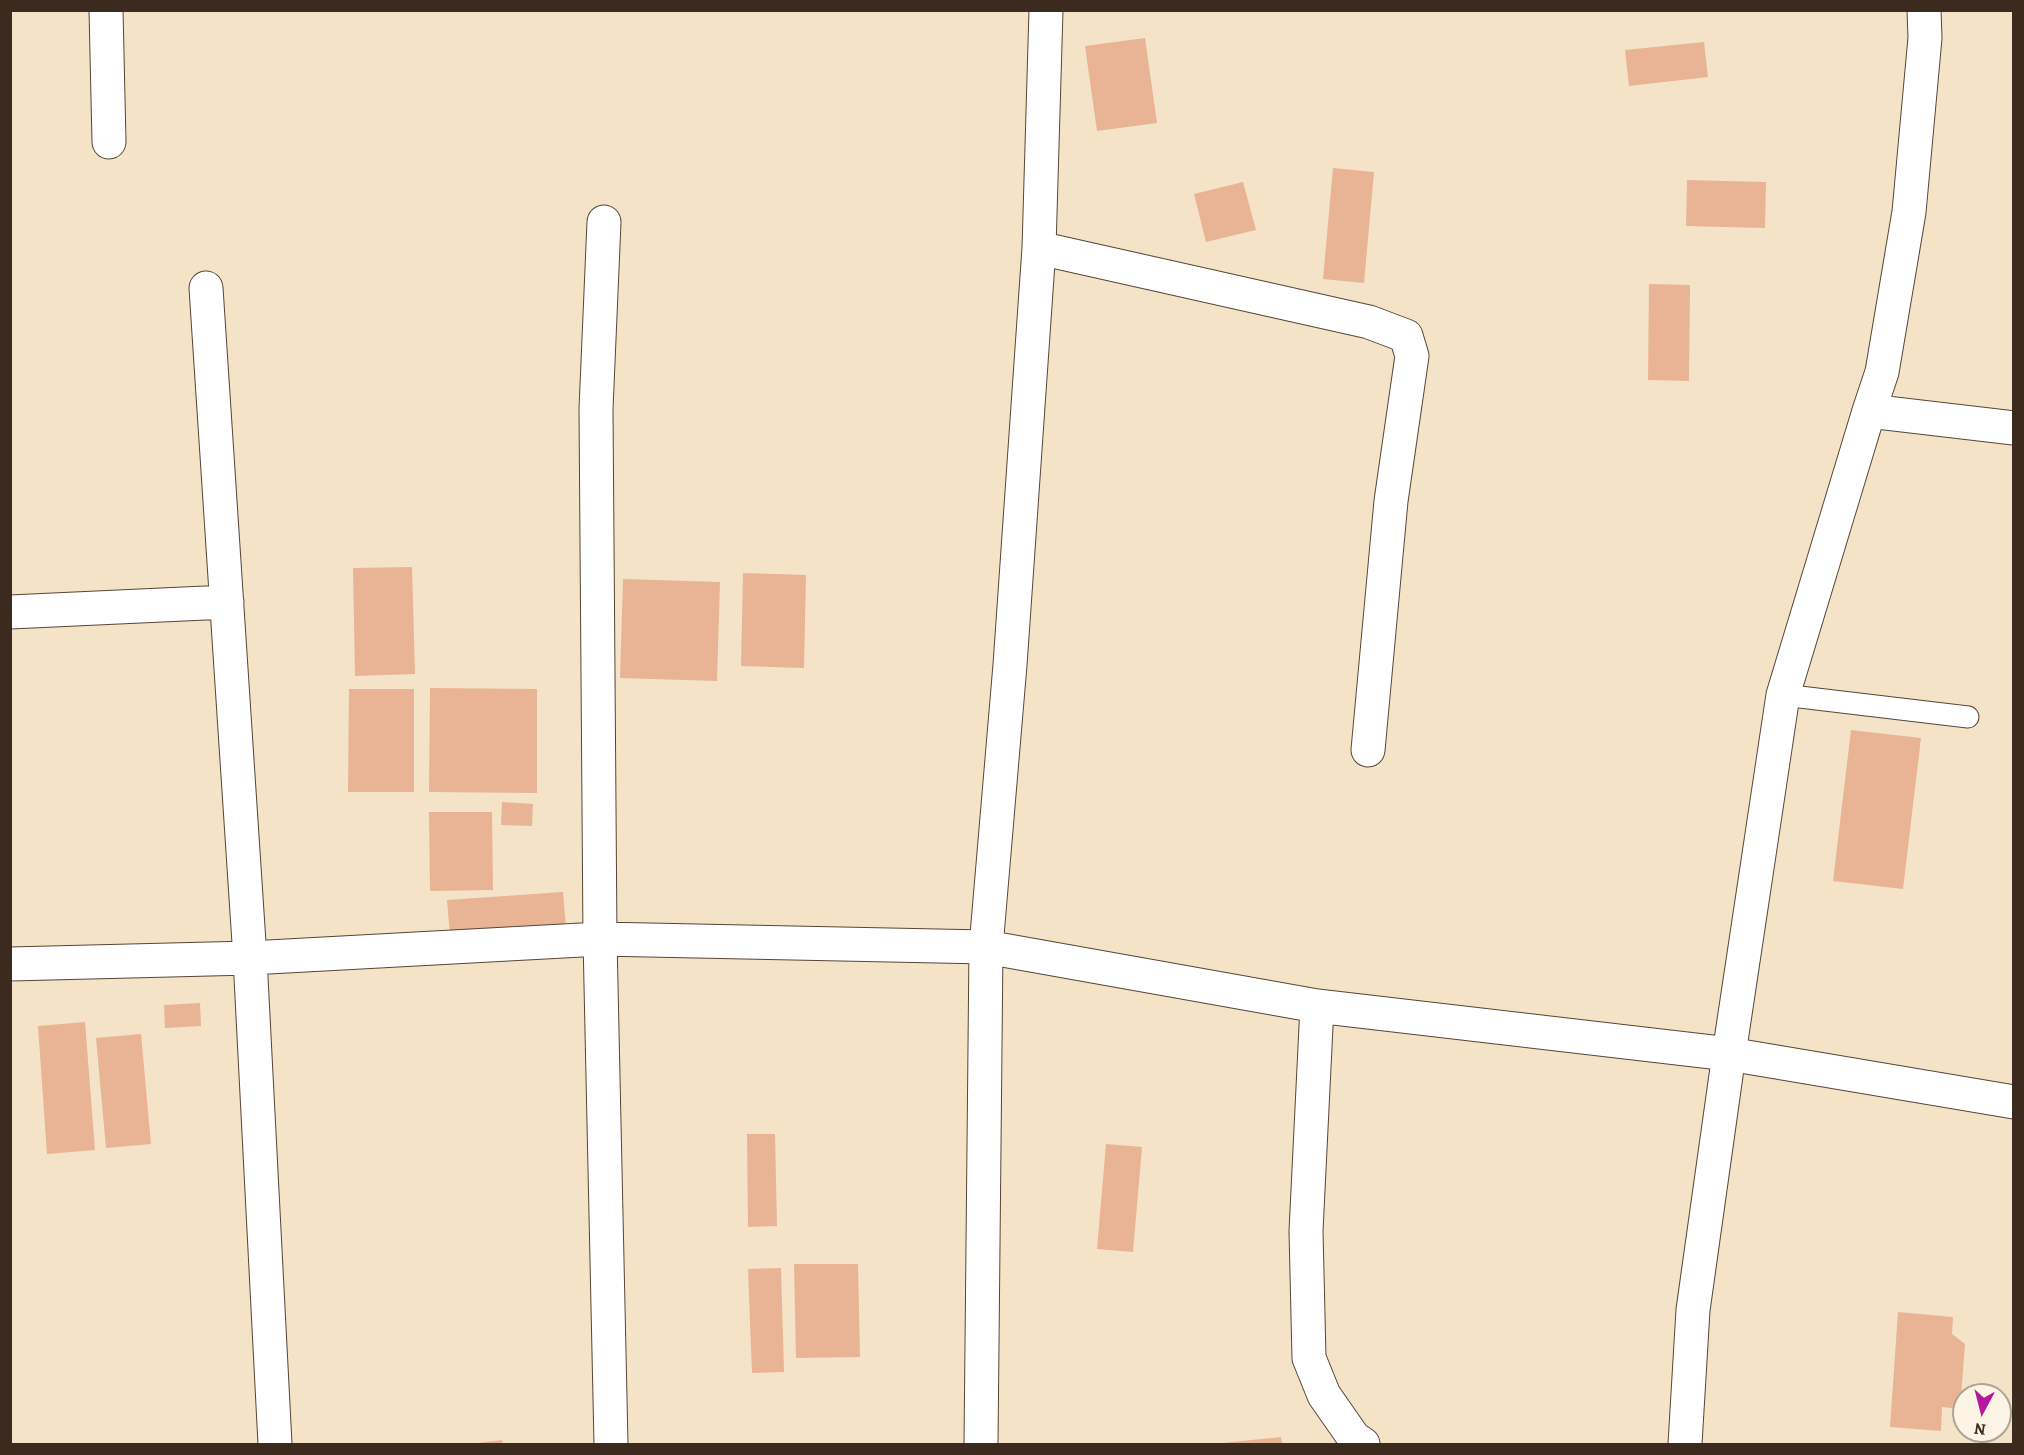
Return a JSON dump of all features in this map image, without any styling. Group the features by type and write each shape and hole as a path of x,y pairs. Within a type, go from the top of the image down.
{"street":[{"path":"106,10 109,142"},
{"path":"981,1444 986,947 1010,665 1039,248 1046,10"},
{"path":"1685,1444 1693,1310 1728,1053 1783,695 1882,372 1910,212 1925,38 1924,10"},
{"path":"604,222 596,409 600,939 611,1444"},
{"path":"1039,248 1369,322 1406,336 1412,356 1390,501 1368,750"},
{"path":"206,288 250,958 275,1444"},
{"path":"1869,411 2013,428"},
{"path":"10,612 227,602"},
{"path":"10,964 250,958 600,939 986,947 1317,1006 1728,1053 2013,1102"},
{"path":"1317,1006 1306,1231 1309,1358 1324,1395 1354,1438 1363,1444"}],"lane":[{"path":"1783,695 1968,717"}],"building":[{"path":"1145,38 1157,123 1097,131 1085,46"},
{"path":"1704,42 1708,77 1629,86 1625,50"},
{"path":"1333,168 1374,172 1364,283 1323,279"},
{"path":"1687,180 1766,182 1765,228 1686,226"},
{"path":"1243,182 1256,230 1206,242 1194,194"},
{"path":"1649,284 1690,285 1689,381 1648,380"},
{"path":"412,567 415,674 355,676 353,568"},
{"path":"743,573 806,575 804,668 741,666"},
{"path":"623,579 720,582 717,681 620,678"},
{"path":"430,688 537,689 537,793 429,792"},
{"path":"349,689 414,689 414,792 348,792"},
{"path":"1851,730 1921,738 1903,889 1833,881"},
{"path":"502,802 533,804 532,826 501,825"},
{"path":"429,812 492,812 493,890 430,891"},
{"path":"563,892 566,928 450,935 447,900"},
{"path":"200,1003 201,1026 165,1028 164,1005"},
{"path":"85,1022 95,1150 47,1154 38,1026"},
{"path":"141,1034 151,1144 106,1148 96,1038"},
{"path":"747,1134 775,1134 777,1226 748,1227"},
{"path":"1106,1144 1142,1147 1133,1252 1097,1249"},
{"path":"794,1264 858,1264 860,1357 796,1358"},
{"path":"781,1268 784,1372 752,1373 748,1269"},
{"path":"1898,1312 1953,1317 1952,1334 1965,1344 1962,1383 1952,1383 1952,1408 1942,1407 1941,1431 1890,1427"},
{"path":"1281,1437 1282,1444 1222,1444 1222,1443"},
{"path":"502,1440 503,1444 477,1443"}]}
